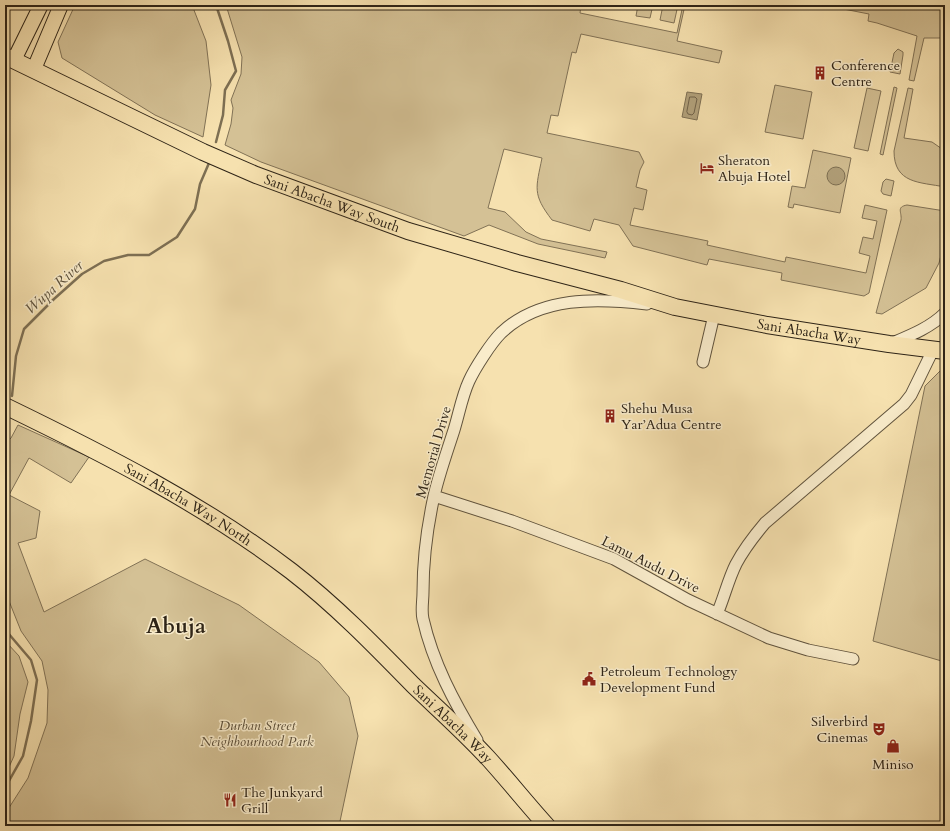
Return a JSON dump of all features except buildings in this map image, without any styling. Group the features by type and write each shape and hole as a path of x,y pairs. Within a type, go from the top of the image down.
{"highway":[{"name":"Sani Abacha Way South","path":"9,58 256,175 408,231 516,263 620,290 675,307"},
{"name":"Sani Abacha Way","path":"675,307 767,325 889,344 939,350"},
{"name":"Sani Abacha Way North","path":"5,406 55,430 188,502 229,528 291,571 355,627"},
{"name":"Sani Abacha Way","path":"355,627 487,757 547,826"}],"main road":[{"path":"9,58 41,5"},
{"path":"34,69 61,5"}],"street":[{"name":"Memorial Drive","path":"487,757 446,685 436,660 423,618 425,546 434,496 469,381 488,350 501,334 526,317 542,309 560,304 586,300 623,301 675,307"},
{"path":"889,344 917,332 937,320 945,313"},
{"path":"703,362 714,315"},
{"path":"717,614 735,565 748,544 765,523 904,404 939,350"},
{"name":"Lamu Audu Drive","path":"434,496 512,521 614,559 688,600 769,638 808,650 853,659"}],"green space":[{"path":"75,5 192,5 206,41 211,85 203,137 155,115 62,58 58,42"},
{"path":"226,5 581,5 580,13 677,33 683,5 685,5 677,41 722,51 719,63 581,34 576,53 572,52 558,116 551,115 547,133 639,152 644,162 640,170 636,187 647,190 643,210 634,208 630,225 708,241 707,245 785,262 786,257 866,273 870,256 859,253 863,237 873,239 877,221 862,218 865,205 887,210 869,293 864,296 781,280 782,273 709,259 707,265 633,246 619,225 594,219 590,231 552,220 538,197 537,184 542,158 504,149 488,208 505,212 526,232 541,239 607,252 605,258 538,244 489,225 464,236 261,162 225,145 231,124 233,108 231,100 241,74 242,57"},
{"path":"638,5 653,5 650,18 636,16"},
{"path":"663,5 678,5 674,23 660,20"},
{"path":"823,5 945,5 945,38 924,38 914,81 909,80 917,36 868,21 869,14"},
{"path":"898,49 903,52 900,74 890,72 894,53"},
{"path":"775,85 812,92 803,139 765,132"},
{"path":"894,87 897,88 883,155 880,154"},
{"path":"867,88 881,91 868,151 854,148"},
{"path":"908,88 913,89 904,138 932,142 945,151 945,187 910,180 898,170 895,162 894,151"},
{"path":"813,150 851,158 840,213 794,204 793,208 788,207 792,186 805,188"},
{"path":"886,179 894,181 891,196 883,194 881,191 883,182"},
{"path":"907,205 945,211 945,217 941,225 945,240 939,263 926,288 882,314 876,313 901,220 900,210 902,207"},
{"path":"940,371 945,372 945,662 873,641 925,386"},
{"name":"Durban Street Neighbourhood Park","path":"18,425 89,457 71,483 29,458 9,495 40,511 36,538 18,543 44,612 145,559 239,605 319,662 349,697 358,736 339,826 5,826 5,814 28,778 47,723 48,690 42,661 21,631 5,591 5,444 11,438"},
{"path":"5,636 7,643 19,656 28,682 20,714 14,756 5,776"}],"water":[{"path":"687,92 702,94 697,120 682,117"},
{"path":"836,167 842,170 845,176 842,182 836,185 830,182 827,176 830,170"}],"waterway":[{"name":"Wupa River","path":"216,5 236,71 225,90 223,115 216,142"},
{"name":"Wupa River","path":"12,396 16,356 24,329 82,274 104,261 128,255 149,255 177,237 195,209 200,184 209,163"},
{"name":"Wupa River","path":"5,427 9,418"},
{"name":"Wupa River","path":"5,624 8,633 31,660 37,680 31,721 23,756 5,788"}],"place":[{"name":"Conference Centre","path":"820,73"},
{"name":"Sheraton Abuja Hotel","path":"707,168"},
{"name":"Shehu Musa Yar’Adua Centre","path":"610,416"},
{"name":"Petroleum Technology Development Fund","path":"589,679"},
{"name":"Silverbird Cinemas","path":"879,729"},
{"name":"Miniso","path":"893,746"},
{"name":"The Junkyard Grill","path":"230,800"}],"district":[{"name":"Abuja","path":"176,625"}]}
